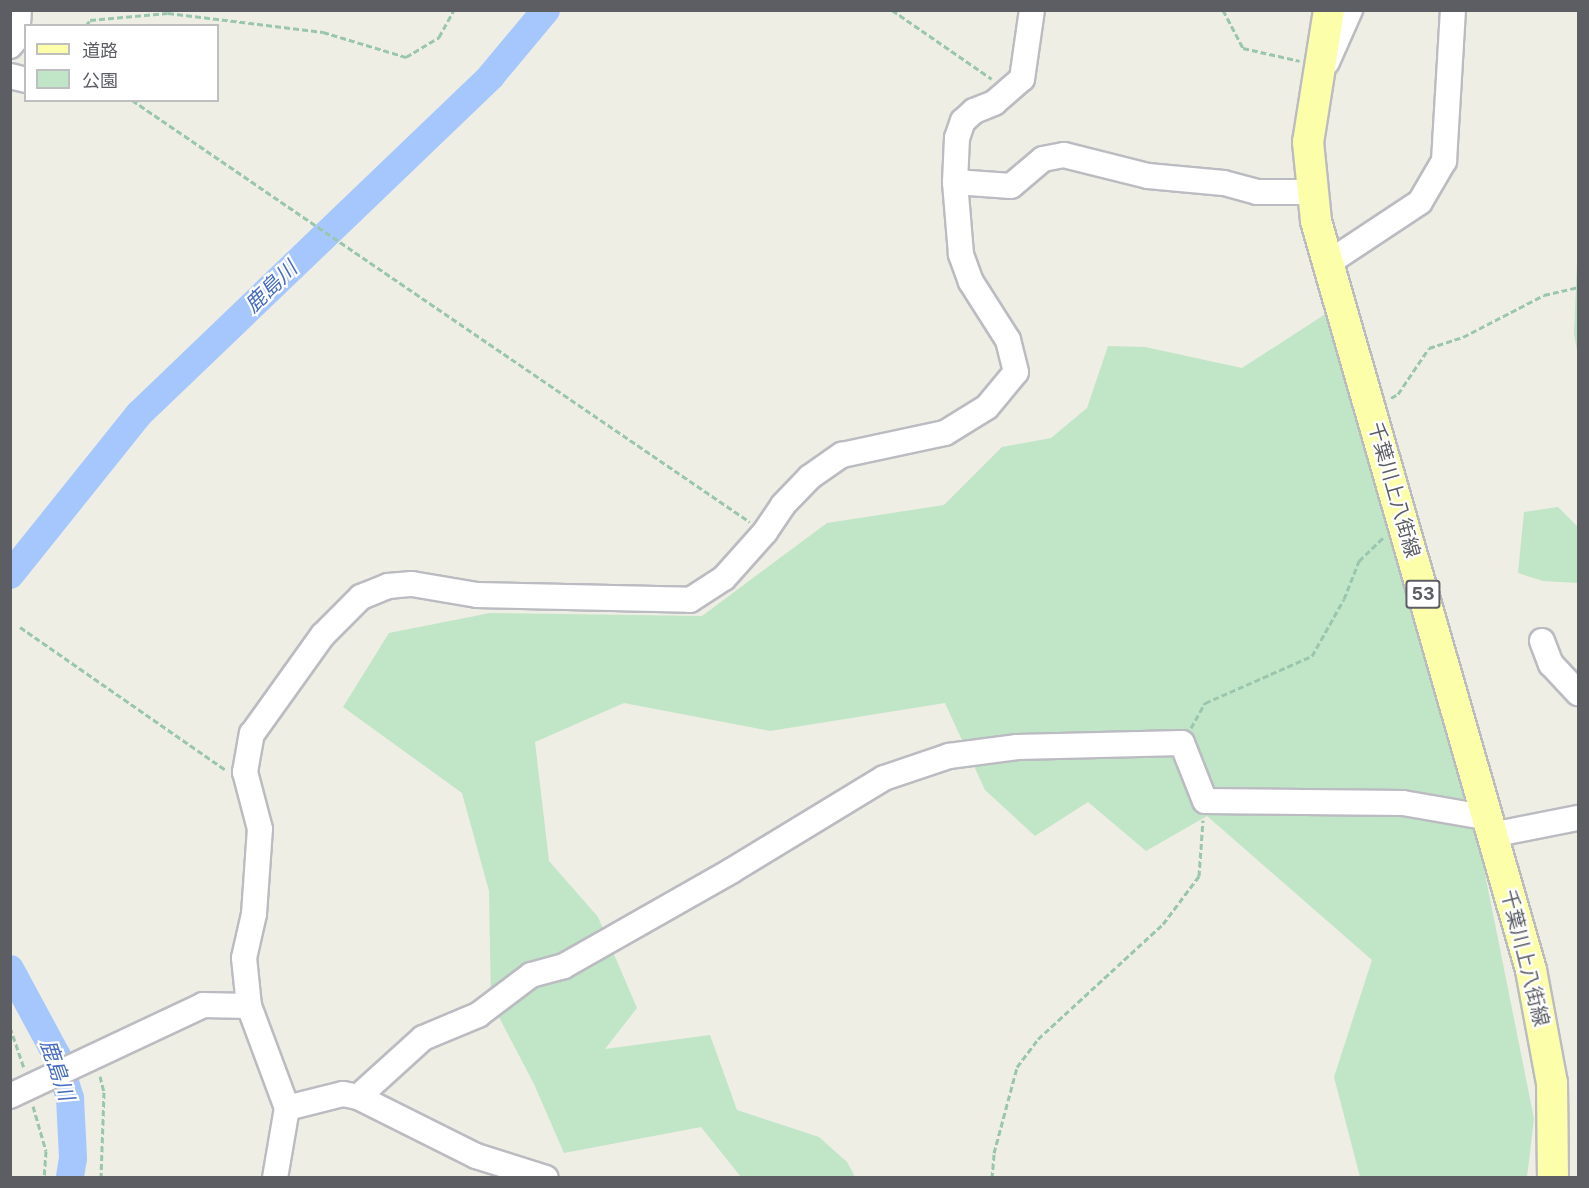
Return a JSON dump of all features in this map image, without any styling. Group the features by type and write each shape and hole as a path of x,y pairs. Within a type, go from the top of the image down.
{"main road":[{"name":"千葉川上八街線","path":"1329,10 1308,142 1310,192 1328,263 1544,1027 1554,1120 1553,1178"}],"street":[{"path":"10,46 17,38 19,10"},
{"path":"276,1178 287,1108 249,1006 244,958 254,914 260,829 245,772 252,734 322,636 361,597 388,586 412,584 477,595 690,600 724,578 765,532 783,505 810,477 842,455 945,433 987,407 1016,372 1008,340 971,282 961,254 955,182 957,138 963,121 1009,91 1022,79 1032,10"},
{"path":"1317,78 1350,10"},
{"path":"1328,263 1420,202 1444,161 1453,10"},
{"path":"955,182 1011,186 1043,159 1064,154 1148,176 1224,183 1257,192 1310,192"},
{"path":"1542,641 1551,664 1578,693"},
{"path":"358,1096 423,1038 478,1015 531,975 564,966 604,944 884,778 949,756 1017,747 1182,743 1205,801 1404,803 1488,826 1578,818"},
{"path":"20,1093 203,1005 249,1006"},
{"path":"287,1108 343,1094 358,1096 476,1156 546,1178"}],"path":[{"path":"87,24 90,20 168,13 323,32 406,57 439,37 454,10"},
{"path":"892,10 1009,91"},
{"path":"1223,10 1243,48 1317,78"},
{"path":"135,102 765,532"},
{"path":"1371,409 1398,394 1429,348 1463,337 1544,295 1578,287"},
{"path":"1182,743 1204,703 1312,656 1344,599 1359,561 1390,532 1404,526"},
{"path":"20,627 224,770 245,772"},
{"path":"992,1178 994,1153 1017,1066 1038,1039 1163,924 1199,876 1205,801"},
{"path":"10,1027 16,1036 20,1093 46,1150 44,1178"},
{"path":"93,1058 104,1092 101,1178"}],"green space":[{"path":"1578,238 1578,356 1574,334"},
{"path":"1327,313 1482,859 1534,1119 1527,1177 1360,1177 1334,1077 1372,960 1207,816 1146,851 1088,802 1035,836 985,790 945,703 770,731 624,703 535,742 549,861 598,917 637,1008 605,1049 710,1035 737,1110 819,1137 847,1162 855,1177 741,1177 701,1127 564,1153 534,1084 491,1002 489,891 462,793 343,707 389,633 490,613 702,616 827,523 944,505 1002,447 1051,438 1087,408 1108,346 1145,347 1242,368"},
{"path":"1558,507 1578,527 1578,583 1543,581 1518,573 1524,512"}],"waterway":[{"name":"鹿島川","path":"10,575 139,414 491,76 546,10"},
{"name":"鹿島川","path":"10,969 57,1056 70,1098 73,1158 70,1178"}]}
